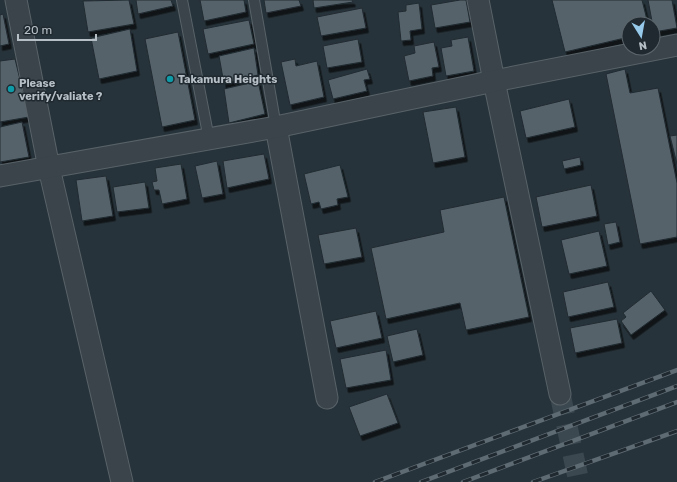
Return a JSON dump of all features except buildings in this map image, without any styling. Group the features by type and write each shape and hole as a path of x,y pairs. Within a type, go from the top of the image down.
{"street":[{"path":"16,0 49,168 122,482"},
{"path":"478,0 560,394"},
{"path":"0,176 276,127 494,81 677,45"},
{"path":"276,127 327,398"}],"lane":[{"path":"182,0 209,139"},
{"path":"254,0 276,127"}],"tunnel":[{"path":"560,394 579,482"}],"railway":[{"path":"375,482 677,370"},
{"path":"421,482 677,386"},
{"path":"463,482 677,402"},
{"path":"533,482 677,431"}],"place":[{"name":"Takamura Heights","path":"170,79"},
{"name":"Please verify/valiate ?","path":"11,89"}]}
